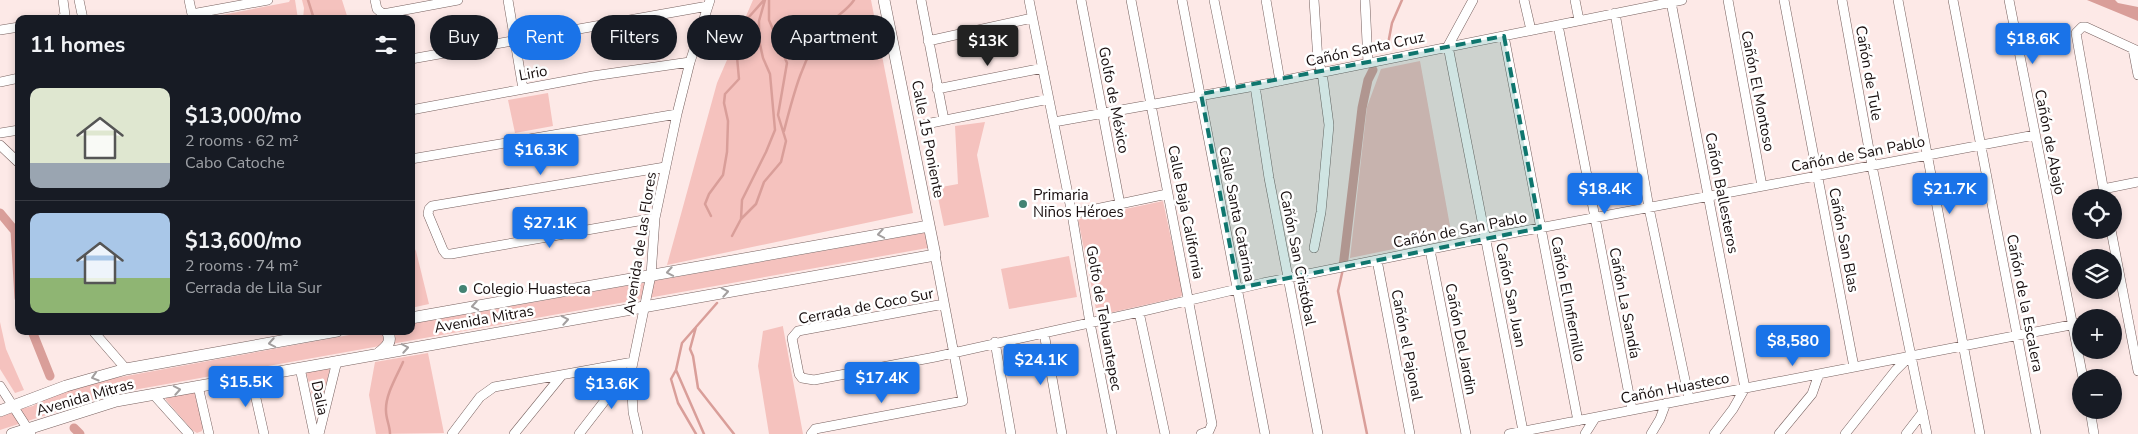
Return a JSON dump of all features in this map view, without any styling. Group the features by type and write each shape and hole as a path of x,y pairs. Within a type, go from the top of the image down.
{"street":[{"path":"63,0 65,15"},
{"path":"82,0 83,15"},
{"path":"189,0 193,15"},
{"path":"198,15 268,0"},
{"path":"375,0 377,9 383,14 458,0"},
{"path":"508,0 511,15"},
{"name":"Calle 15 Poniente","path":"884,0 935,255"},
{"path":"921,0 944,120"},
{"name":"Golfo de Tehuantepec","path":"1029,0 1072,214 1090,323 1112,434"},
{"name":"Golfo de México","path":"1081,0 1120,204"},
{"name":"Calle Baja California","path":"1131,0 1212,424 1211,429 1201,434"},
{"name":"Calle Santa Catarina","path":"1182,0 1265,434"},
{"path":"1214,0 1232,89"},
{"path":"1266,0 1280,81"},
{"path":"1314,0 1318,61 1322,72 1330,125 1321,212 1314,248"},
{"path":"1365,0 1368,63"},
{"path":"1448,46 1473,0"},
{"path":"1524,0 1531,30"},
{"path":"1575,0 1579,20"},
{"path":"1626,0 1628,11"},
{"name":"Cañón Santa Cruz","path":"1054,122 1280,81 1628,11 1642,4 1682,0"},
{"name":"Cañón El Montoso","path":"1728,0 1762,186"},
{"name":"Cañón San Blas","path":"1784,0 1854,367"},
{"name":"Cañón de Tule","path":"1842,0 1872,166 1927,434"},
{"path":"1898,0 1980,434"},
{"name":"Cañón de la Escalera","path":"1953,0 2036,434"},
{"name":"Cañón de Abajo","path":"2009,0 2035,134 2074,309"},
{"name":"Cañón Ballesteros","path":"1670,2 1745,388"},
{"path":"581,28 709,3"},
{"name":"Avenida de las Flores","path":"638,434 633,412 631,372 650,275 654,218 690,62 709,3"},
{"path":"1615,13 1650,208 1689,399"},
{"path":"928,41 1032,18"},
{"name":"Cañón La Sandía","path":"1558,25 1632,410"},
{"path":"2103,189 2075,36 2078,29 2086,27 2136,50 2138,75"},
{"path":"0,30 15,28"},
{"name":"Cañón El Infiernillo","path":"1504,36 1578,421"},
{"path":"415,57 508,41"},
{"name":"Cañón San Juan","path":"1448,46 1523,431"},
{"path":"519,60 523,89"},
{"name":"Lirio","path":"415,109 523,89 690,62"},
{"path":"937,90 1043,68"},
{"path":"0,82 15,79"},
{"name":"Cañón San Cristóbal","path":"1255,86 1269,178 1318,434"},
{"path":"926,124 1049,99"},
{"path":"415,159 677,114"},
{"path":"0,134 15,131"},
{"name":"Cañón de San Pablo","path":"802,378 814,380 934,357 953,351 1189,301 1238,288 1486,238 1818,177 2035,134"},
{"path":"0,146 15,159"},
{"path":"654,218 461,253 446,254 428,214 432,206 665,167"},
{"path":"2116,189 2138,182"},
{"path":"1072,214 1167,194"},
{"name":"Avenida Mitras","path":"415,317 929,226"},
{"path":"2113,239 2138,370"},
{"name":"Cañón Del Jardin","path":"1430,250 1466,434"},
{"path":"811,432 815,429 963,401 935,255"},
{"name":"Avenida Mitras","path":"12,434 30,432 116,401 935,255"},
{"name":"Cañón el Pajonal","path":"1377,260 1410,434"},
{"name":"Cerrada de Coco Sur","path":"802,378 797,368 792,338 798,331 944,304"},
{"path":"1139,312 1165,434"},
{"name":"Cañón Huasteco","path":"1509,434 2072,325"},
{"path":"1044,333 1062,434"},
{"path":"96,335 126,369"},
{"name":"Avenida Mitras","path":"0,411 66,386 126,369 315,335"},
{"path":"379,353 389,343 389,335"},
{"path":"995,342 1011,434"},
{"path":"1845,434 1895,371 1910,356"},
{"name":"Dalia","path":"319,434 337,361"},
{"path":"452,434 480,398 494,387 633,362"},
{"name":"Dalia","path":"300,368 314,434"},
{"path":"579,434 620,381 631,372"},
{"path":"514,434 562,374"},
{"path":"1779,434 1812,394 1819,374"},
{"path":"252,376 264,434"},
{"path":"0,386 30,432"},
{"path":"198,386 209,434"},
{"path":"1714,434 1733,409 1745,388"},
{"path":"153,394 189,434"},
{"path":"1651,434 1666,404"},
{"path":"1906,434 1923,412"},
{"path":"1586,434 1595,418"},
{"path":"2092,419 2094,434"},
{"path":"1544,427 1553,434"}],"highlighted area":[{"path":"1504,36 1540,228 1238,288 1201,94"}],"shaded area":[{"path":"290,0 295,0 297,15 222,15 289,2"},
{"path":"302,0 342,0 347,15 303,15"},
{"path":"753,0 871,0 874,15 771,15 771,60 883,60 913,213 667,265 717,83 727,60 761,60 761,15 746,15"},
{"path":"2087,0 2115,0 2118,3 2138,7 2138,21"},
{"path":"1420,61 1452,237 1350,258 1367,107 1381,69"},
{"path":"548,93 553,126 515,133 508,100"},
{"path":"985,122 977,155 989,217 944,226 936,188 958,184 955,126"},
{"path":"1163,201 1183,294 1180,297 1105,314 1096,309 1078,219"},
{"path":"930,232 933,247 111,394 0,430 0,414 33,406 45,398 110,379 349,335 415,335 415,323"},
{"path":"415,249 416,251 429,304 415,307"},
{"path":"1069,256 1077,297 1009,309 1001,269"},
{"path":"0,322 6,349 24,390 15,393 0,369"},
{"path":"783,326 803,434 769,434 758,366 763,331"},
{"path":"428,353 444,433 376,434 369,395 375,362"},
{"path":"330,368 322,405 319,407 315,406 306,372"},
{"path":"191,392 195,393 203,427 202,431 197,433 192,430 166,400 166,398"}],"waterway":[{"path":"308,0 313,15"},
{"path":"711,216 705,204 709,194 723,175 727,152 728,121 724,103 725,94 739,79 737,57 728,42 733,27 748,18 764,0"},
{"path":"741,219 742,200 775,130 770,74 763,58 759,40 759,21 765,0"},
{"path":"732,236 741,219 756,204 764,182 781,162 786,141 778,115 787,63 769,20 769,0"},
{"path":"784,131 795,90 811,51 826,27 854,0"},
{"path":"1388,44 1392,23 1402,0"},
{"path":"1343,267 1362,108 1368,80 1373,70"},
{"path":"0,213 15,231"},
{"path":"1343,269 1338,291 1367,434"},
{"path":"704,434 676,370 682,343 717,303"},
{"path":"696,327 690,349 693,356 698,388 734,434"},
{"path":"34,335 50,376"},
{"path":"390,434 386,405 389,392 403,362"},
{"path":"676,370 671,379 678,403 696,434"},
{"path":"74,428 80,434"}],"place":[{"name":"Primaria Niños Héroes","path":"1023,204"},
{"name":"Colegio Huasteca","path":"463,289"}]}
